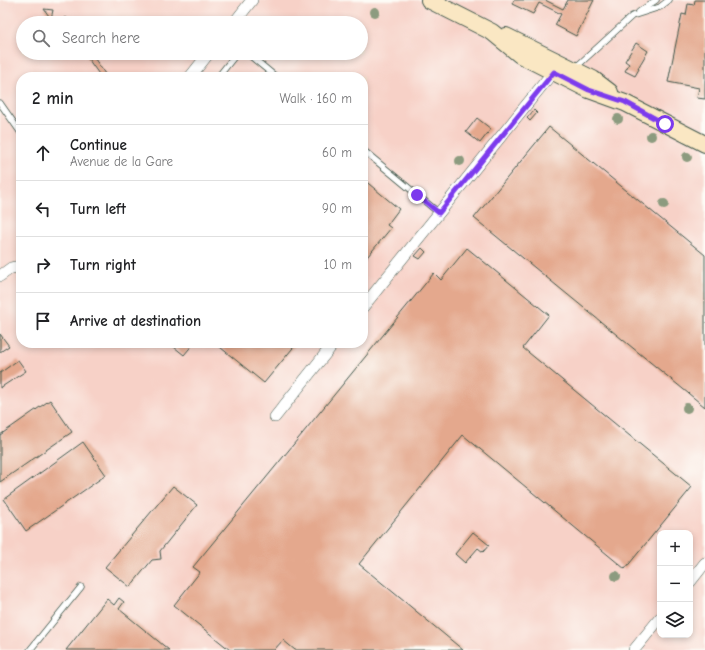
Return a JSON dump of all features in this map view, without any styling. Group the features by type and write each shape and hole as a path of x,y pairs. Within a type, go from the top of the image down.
{"street":[{"path":"239,16 252,0"},
{"path":"429,0 492,32 520,55 593,79 625,102 705,144"},
{"path":"194,72 203,60"},
{"path":"368,301 439,213 563,70"},
{"path":"0,276 11,268 16,267"},
{"path":"275,417 330,348"},
{"path":"693,578 705,564"},
{"path":"634,650 657,622"}],"lane":[{"path":"563,70 632,16 656,0"},
{"path":"632,16 660,7 669,0"},
{"path":"222,72 231,60"},
{"path":"255,60 270,72"},
{"path":"0,103 16,126"},
{"path":"368,154 439,213"},
{"path":"30,650 81,587"}],"shaded area":[{"path":"0,0 705,0 705,650 0,650"}],"building":[{"path":"514,0 545,0 563,9 568,0 594,0 576,36 555,25 561,14 539,3 533,14 512,4"},
{"path":"695,0 705,0 705,99 697,98 699,88 668,82 682,14 686,15 688,4 694,5"},
{"path":"44,9 53,10 52,16 49,16"},
{"path":"636,43 648,51 635,76 625,71 629,64 625,61"},
{"path":"89,60 96,60 104,72 97,72"},
{"path":"534,110 537,113 530,121 527,118"},
{"path":"477,118 491,129 480,143 466,132"},
{"path":"549,127 705,255 705,407 474,218"},
{"path":"368,183 399,209 387,225 391,228 368,256"},
{"path":"422,248 426,252 420,259 415,256"},
{"path":"467,248 549,315 523,348 692,487 625,569 463,435 359,564 463,650 295,650 283,640 274,650 230,650 174,605 200,572 193,567 434,273 441,280"},
{"path":"0,334 9,346 0,352"},
{"path":"175,348 190,348 184,355"},
{"path":"221,348 293,348 264,383"},
{"path":"18,360 26,371 0,388 0,373"},
{"path":"50,400 72,432 0,482 0,435"},
{"path":"83,442 106,475 26,531 4,499"},
{"path":"173,486 197,505 160,551 161,559 152,560 130,587 105,567"},
{"path":"473,532 489,545 483,552 478,548 465,563 455,554"},
{"path":"119,598 124,602 119,609 169,650 66,650 107,599 114,605"}],"route":[{"path":"417,195 439,213 554,72 589,90 625,102 665,124"}]}
